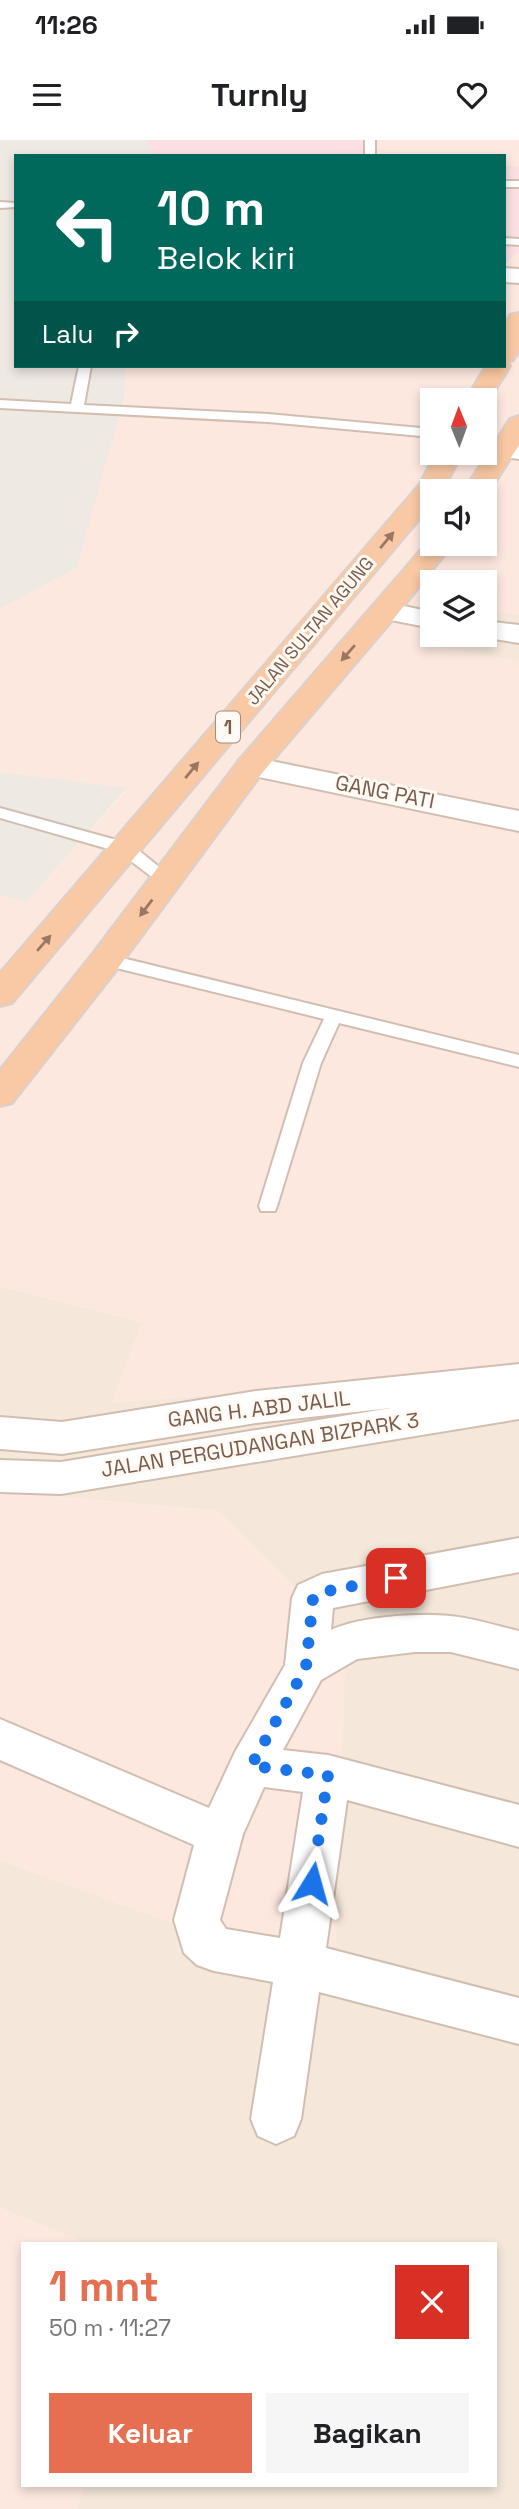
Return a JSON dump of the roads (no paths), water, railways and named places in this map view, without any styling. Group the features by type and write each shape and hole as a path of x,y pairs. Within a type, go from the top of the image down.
{"highway":[{"path":"506,352 515,336 519,320"},
{"path":"485,388 497,368"},
{"path":"487,479 512,451 519,424"},
{"name":"JALAN SULTAN AGUNG","path":"0,995 432,487 442,466"},
{"name":"JALAN SULTAN AGUNG","path":"0,1094 106,960 251,765 429,556"}],"street":[{"path":"385,611 420,618"},
{"path":"497,631 519,634"},
{"name":"GANG PATI","path":"251,765 519,821"},
{"name":"GANG H. ABD JALIL","path":"0,1433 62,1437 256,1406 519,1379"},
{"name":"JALAN PERGUDANGAN BIZPARK 3","path":"0,1476 61,1478 519,1403"},
{"path":"519,1555 318,1593 313,1598 306,1667 251,1766 220,1834 197,1920 201,1937 214,1949 300,1964 519,2021"},
{"path":"306,1667 349,1641 415,1634 451,1634 519,1650"},
{"path":"0,1739 220,1834"},
{"path":"251,1766 328,1775 519,1826"},
{"path":"276,2119 328,1775"}],"lane":[{"path":"77,407 85,368"},
{"path":"0,404 268,418 420,432"},
{"path":"0,813 125,848 167,880"},
{"path":"106,960 170,973 333,1017 519,1061"},
{"path":"268,1206 312,1063 333,1017"}]}
